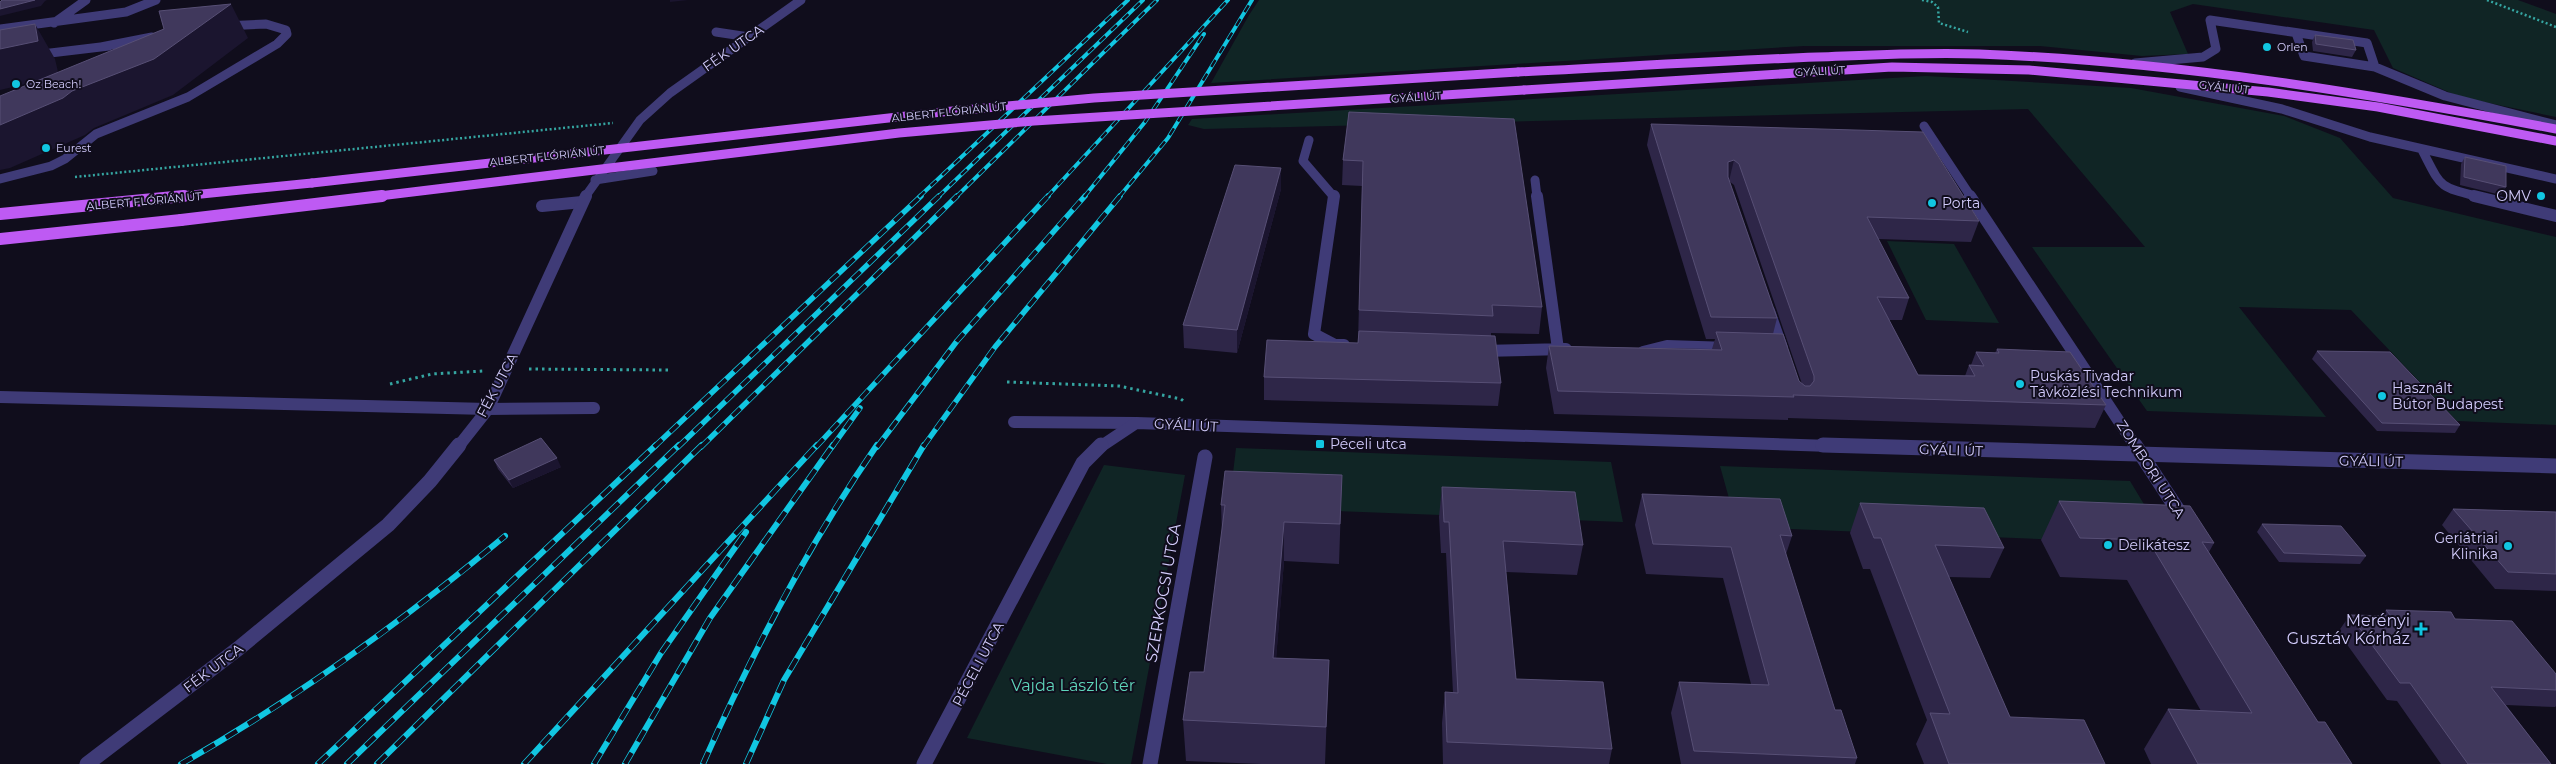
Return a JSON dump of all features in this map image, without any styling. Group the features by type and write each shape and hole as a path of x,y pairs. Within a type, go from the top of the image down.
{"main road":[{"name":"GYÁLI ÚT","path":"1094,98 1518,72 1918,54 2042,56 2127,63 2320,87 2556,129"},
{"name":"GYÁLI ÚT","path":"1080,119 1892,67 2029,70 2141,79 2326,100 2436,117 2556,141"},
{"name":"ALBERT FLÓRIÁN ÚT","path":"0,214 188,197 942,112 1094,98"},
{"name":"ALBERT FLÓRIÁN ÚT","path":"0,238 181,220 828,140 982,125 1080,119"}],"street":[{"path":"0,29 126,12 156,0"},
{"name":"FÉK UTCA","path":"87,764 239,648 388,526 430,482 488,409 508,369 582,202 595,180 640,120 670,93 801,0"},
{"path":"84,1 81,10 91,18"},
{"path":"54,23 84,1"},
{"path":"2127,63 2203,57 2216,49 2210,20 2366,43 2375,67"},
{"path":"0,179 34,172 65,159 96,134 188,97 277,44 287,34 286,30 282,27 266,24 219,32"},
{"path":"716,32 749,37"},
{"path":"2296,33 2304,56 2375,67 2445,96 2556,125"},
{"path":"0,59 101,47 164,37"},
{"path":"2141,79 2282,109 2336,127 2422,150 2556,179"},
{"name":"ZOMBORI UTCA","path":"1924,126 2191,531"},
{"path":"1309,140 1302,162 1334,196 1314,334 1335,345 1355,346"},
{"path":"2422,150 2440,184 2448,189 2556,216"},
{"path":"595,180 653,171"},
{"path":"1535,180 1558,349"},
{"path":"542,206 582,202"},
{"path":"1764,295 1780,352"},
{"path":"1629,353 1638,354 1667,346 1744,348"},
{"path":"1464,350 1514,352 1540,348 1576,350"},
{"path":"0,397 488,409 594,408"},
{"name":"GYÁLI ÚT","path":"1014,422 1136,423 2143,456 2556,466"},
{"name":"PÉCELI UTCA","path":"924,764 1082,463 1104,443 1136,423"},
{"name":"SZERKOCSI UTCA","path":"1150,764 1205,457"}],"path":[{"path":"2487,0 2556,27"},
{"path":"68,178 640,120"},
{"path":"555,368 668,370"},
{"path":"381,388 432,374 508,369"},
{"path":"1007,382 1119,386 1181,399 1215,426"}],"green space":[{"path":"1259,0 2518,0 2556,14 2556,117 2460,97 2393,68 2374,30 2193,4 2170,12 2188,54 2142,56 2040,46 1804,46 1211,83"},
{"path":"1926,76 2131,88 2284,116 2340,138 2393,198 2556,237 2556,425 2457,421 2351,310 2239,307 2326,417 2147,411 2032,247 2145,247 2028,109 1204,129 1188,125 1192,119"},
{"path":"1887,241 1954,244 1999,323 1926,320"},
{"path":"1236,448 1611,462 1623,522 1229,507"},
{"name":"Vajda László tér","path":"1104,465 1185,475 1131,764 1107,764 967,738"},
{"path":"1720,466 2130,481 2168,544 1737,527"}],"building":[{"path":"2,0 35,0 0,9 0,2"},
{"path":"231,4 154,59 72,91 63,98 0,125 0,96 164,29 159,11"},
{"path":"35,24 38,41 0,49 0,30"},
{"path":"2315,35 2353,40 2356,50 2316,44"},
{"path":"1349,112 1514,119 1542,307 1492,305 1493,316 1359,310 1363,161 1343,160"},
{"path":"1651,124 1923,132 1979,221 1867,217 1909,298 1877,297 1918,375 1975,376 1969,365 1984,366 1976,352 1999,353 1997,349 2070,352 2106,405 1793,395 1794,397 1558,391 1549,346 1722,350 1716,332 1783,334 1799,381 1805,386 1810,386 1814,381 1814,376 1739,164 1734,160 1728,162 1728,177 1777,318 1711,317"},
{"path":"2465,157 2506,166 2506,187 2464,177"},
{"path":"1235,165 1281,168 1237,330 1183,325"},
{"path":"1359,331 1495,336 1501,383 1264,377 1267,340 1358,343"},
{"name":"Használt Bútor Budapest","path":"2317,351 2390,352 2460,425 2382,423"},
{"path":"541,438 557,458 509,480 494,460"},
{"path":"1225,471 1342,475 1340,524 1284,522 1273,658 1329,660 1326,727 1183,720 1190,672 1204,672 1225,505 1221,505"},
{"path":"1442,487 1575,492 1583,545 1503,541 1516,679 1603,682 1612,749 1447,742 1445,692 1458,693 1449,522 1444,522"},
{"path":"1642,494 1780,499 1792,536 1780,535 1835,710 1841,710 1857,758 1694,751 1679,682 1769,685 1731,547 1653,544"},
{"path":"2059,501 2190,506 2214,543 2202,542 2318,722 2325,722 2352,764 2198,764 2168,709 2252,713 2148,540 2080,538"},
{"path":"1860,503 1984,508 2004,548 1935,545 2010,717 2084,720 2105,764 1949,764 1930,713 1950,714 1881,538 1874,538"},
{"path":"2453,509 2556,512 2556,574 2508,572"},
{"path":"2262,524 2341,526 2366,556 2284,553"},
{"path":"2386,610 2451,612 2455,619 2512,621 2556,674 2556,690 2491,687 2551,764 2468,764 2410,683 2400,683 2350,615 2391,616"}],"railway":[{"path":"919,197 1128,0"},
{"path":"938,197 1143,0"},
{"path":"956,197 1157,0"},
{"path":"1047,197 1228,0"},
{"path":"1119,197 1168,138 1252,0"},
{"path":"1084,197 1145,122 1204,34"},
{"path":"654,447 921,196"},
{"path":"678,447 939,196"},
{"path":"701,447 957,196"},
{"path":"816,447 1048,196"},
{"path":"877,447 957,341 1085,196"},
{"path":"923,447 995,347 1120,196"},
{"path":"832,447 860,408"},
{"path":"318,764 656,445"},
{"path":"347,764 679,445"},
{"path":"377,764 702,445"},
{"path":"524,764 817,445"},
{"path":"625,764 710,618 833,445"},
{"path":"703,764 741,681 782,600 828,521 877,445"},
{"path":"746,764 784,680 924,445"},
{"path":"594,764 661,653 746,532"},
{"path":"181,764 224,739 348,657 428,598 505,536"}],"place":[{"name":"Orlen","path":"2267,47"},
{"name":"Oz Beach!","path":"16,84"},
{"name":"Eurest","path":"46,148"},
{"name":"OMV","path":"2541,196"},
{"name":"Porta","path":"1932,203"},
{"name":"Puskás Tivadar Távközlési Technikum","path":"2020,384"},
{"name":"Használt Bútor Budapest","path":"2382,396"},
{"name":"Péceli utca","path":"1320,444"},
{"name":"Delikátesz","path":"2108,545"},
{"name":"Geriátriai Klinika","path":"2508,546"},
{"name":"Merényi Gusztáv Kórház","path":"2421,629"}]}
